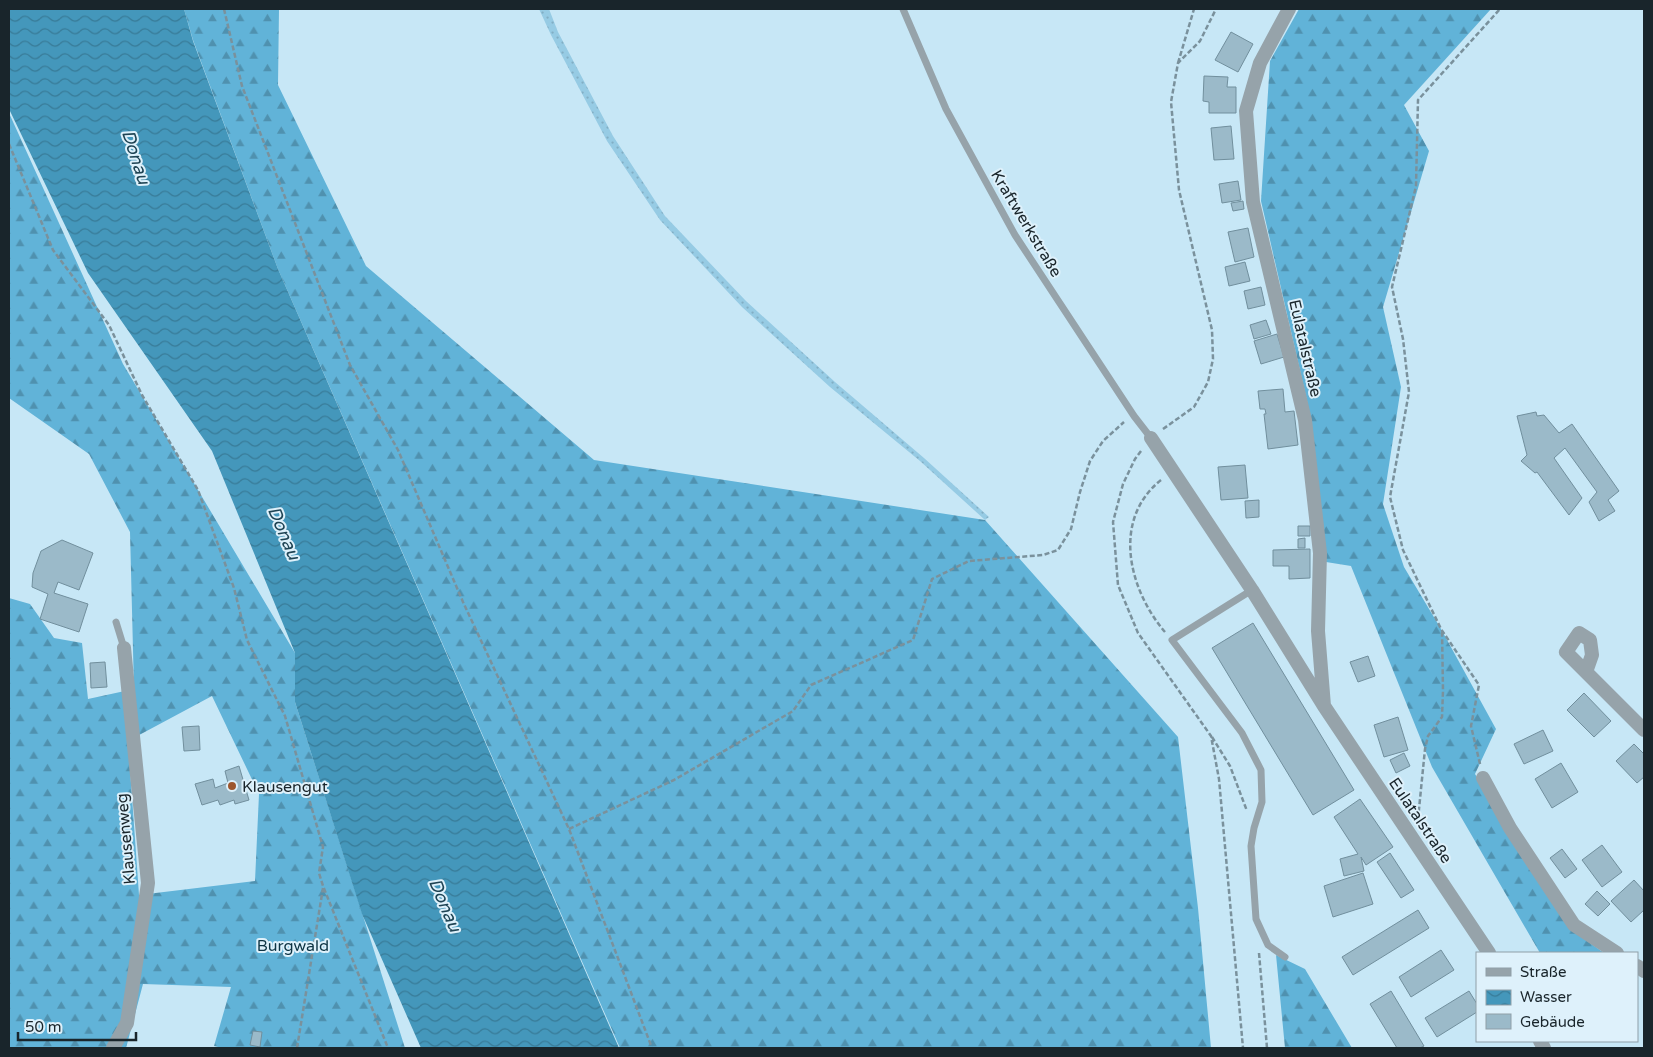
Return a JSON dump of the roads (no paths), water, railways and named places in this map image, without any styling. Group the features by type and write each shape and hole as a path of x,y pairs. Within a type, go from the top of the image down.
{"street":[{"name":"Eulatalstraße","path":"1289,9 1260,63 1246,111 1253,202 1304,420 1320,553 1318,632 1324,706"},
{"name":"Eulatalstraße","path":"1151,438 1252,590 1324,706 1488,952"},
{"name":"Klausenweg","path":"114,1048 127,1023 148,882 124,648"},
{"path":"1586,672 1644,730"},
{"path":"1483,778 1510,828 1574,925 1615,952"}],"lane":[{"name":"Kraftwerkstraße","path":"903,9 946,109 1015,235 1134,416 1151,438"},
{"path":"1252,590 1172,640 1242,733 1262,770 1262,802 1251,846 1253,897 1259,929 1268,945 1285,957"},
{"name":"Klausenweg","path":"116,622 124,648"}],"water":[{"name":"Donau","path":"9,9 184,9 193,41 278,269 619,1048 421,1048 362,914 295,702 295,653 212,451 88,273 9,109"}],"place":[{"name":"Klausengut","path":"232,786"}],"park label":[{"name":"Burgwald","path":"293,945"}]}
